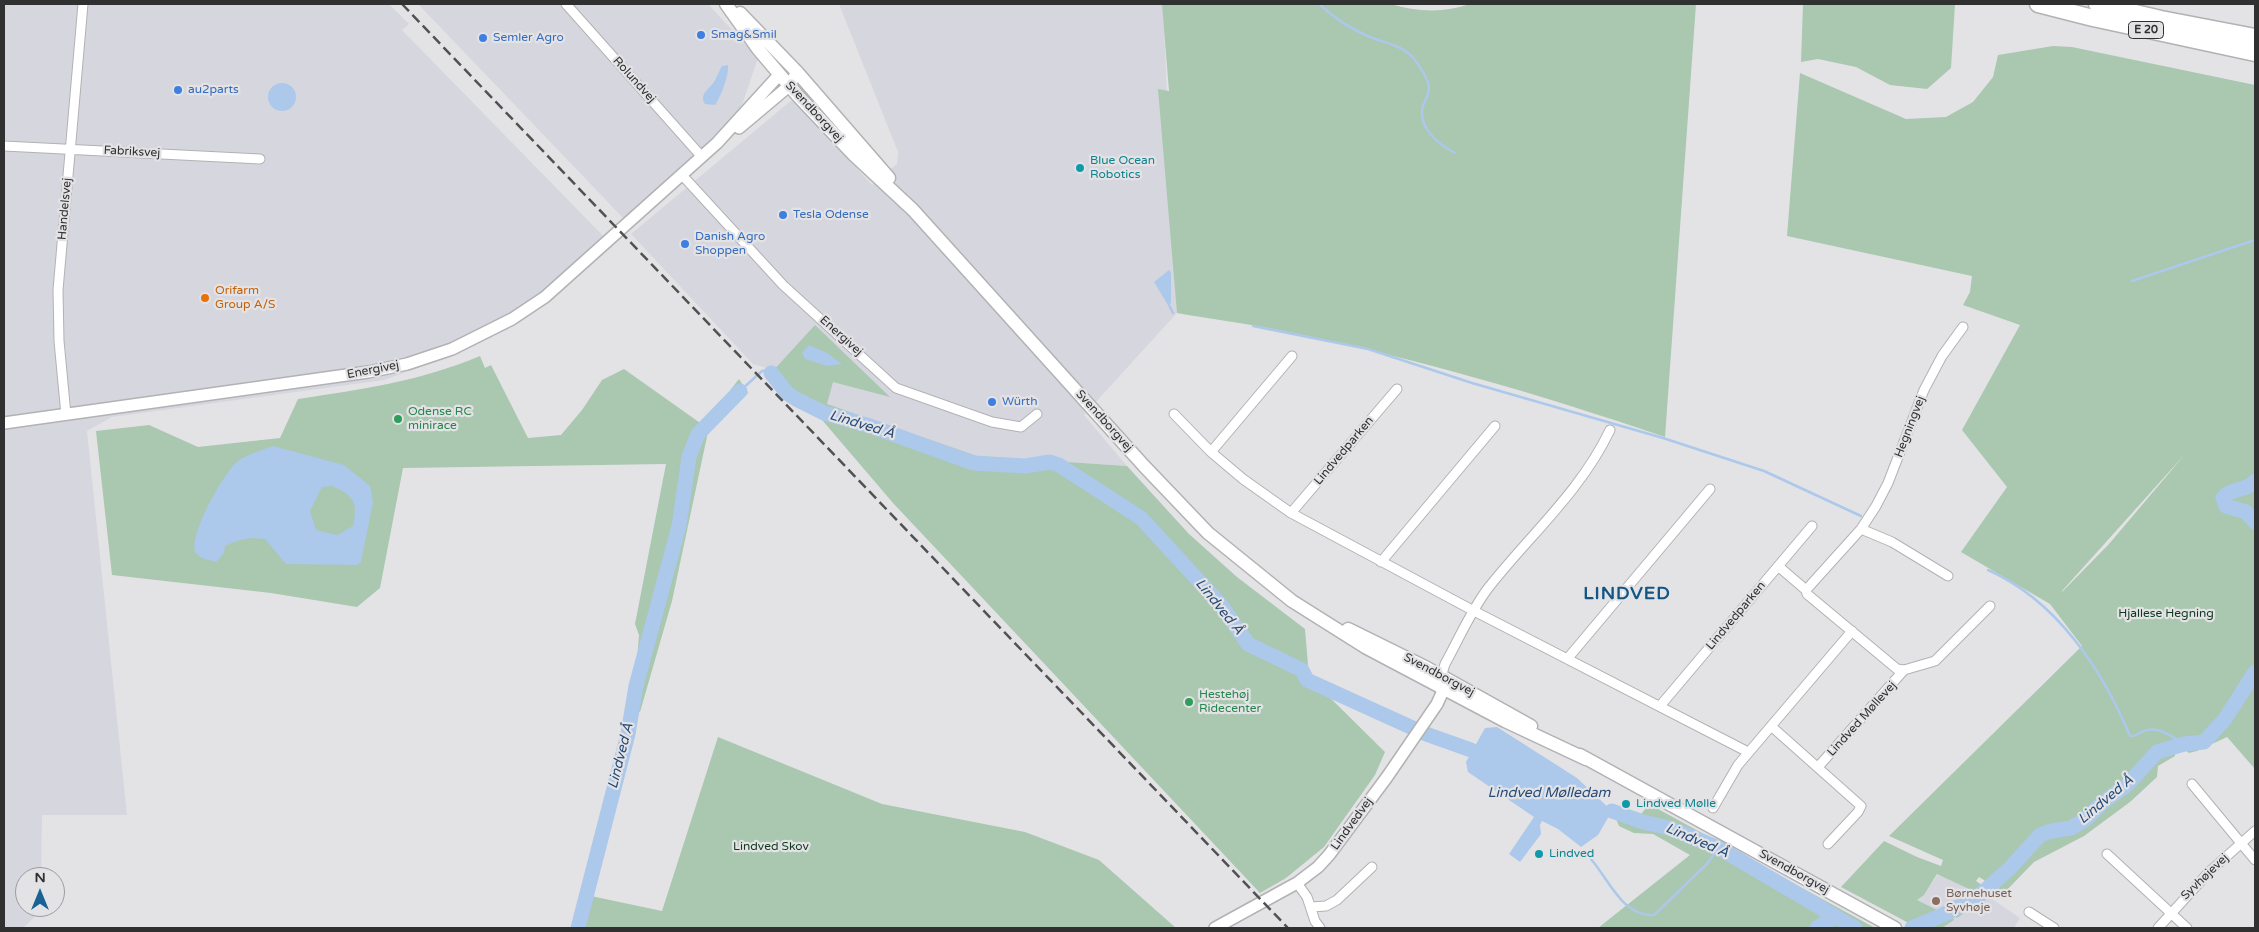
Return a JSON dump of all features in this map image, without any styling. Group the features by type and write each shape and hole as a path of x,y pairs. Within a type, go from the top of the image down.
{"highway":[{"name":"E 20","path":"2038,4 2093,18 2255,53"},
{"name":"E 20","path":"2097,4 2161,19 2255,36"},
{"path":"2146,4 2255,36"}],"main road":[{"name":"Svendborgvej","path":"726,4 779,75 793,79 897,186 913,210"},
{"name":"Svendborgvej","path":"730,4 854,155 913,210 1189,514 1249,568 1313,615 1370,639 1442,683 1509,712 1586,759 1895,928"}],"street":[{"name":"Handelsvej","path":"66,415 59,341 58,290 83,4"},
{"name":"Rolundvej","path":"566,4 702,157"},
{"name":"Energivej","path":"717,143 779,75"},
{"name":"Energivej","path":"4,423 368,372 407,364 452,349 512,319 545,297 717,143 793,79"},
{"name":"Fabriksvej","path":"4,146 260,159"},
{"name":"Energivej","path":"682,175 782,285 896,388 992,422 1021,427 1036,414"},
{"name":"Hegningvej","path":"1806,590 1860,529 1888,483 1924,390 1937,364 1963,326"},
{"path":"1211,452 1292,356"},
{"name":"Lindvedparken","path":"1291,513 1397,388"},
{"path":"1174,414 1211,452 1250,485 1291,513 1380,562 1748,752"},
{"path":"1380,562 1494,426"},
{"path":"1442,683 1445,664 1488,588 1579,482 1598,455 1610,430"},
{"path":"1568,658 1710,489"},
{"name":"Lindvedparken","path":"1660,706 1812,526"},
{"path":"1860,529 1892,542 1948,576"},
{"path":"1778,566 1806,590"},
{"name":"Lindved Møllevej","path":"1806,590 1807,594 1897,669 1904,670 1935,661 1990,606"},
{"path":"1713,808 1738,765 1748,752 1852,631"},
{"name":"Lindved Møllevej","path":"1818,767 1903,674 1904,670"},
{"name":"Lindvedvej","path":"1215,928 1296,884 1329,855 1437,704 1442,683"},
{"name":"Lindved Møllevej","path":"1771,726 1860,806 1858,812 1828,844"},
{"path":"2192,784 2255,860"},
{"name":"Syvhøjevej","path":"2158,928 2170,912 2208,872 2255,832"},
{"path":"2107,854 2187,928"},
{"path":"1311,907 1326,906 1336,900 1372,866"},
{"path":"1296,884 1307,897 1320,928"},
{"path":"2029,912 2054,928"}],"shaded area":[{"path":"4,4 389,4 409,24 402,30 613,246 522,320 446,358 384,380 112,417 87,431 127,815 42,815 41,867 15,867 15,917 35,917 23,928 4,928"},
{"path":"418,4 708,4 758,58 740,111 626,221"},
{"path":"839,4 1163,4 1177,313 1084,415 1127,466 977,456 803,396 773,370 753,364 631,234 793,99 872,185 897,164 898,152"},
{"name":"Børnehuset Syvhøje","path":"1938,874 1970,889 1972,908 1988,896 2020,918 2014,928 1942,928 1954,920 1917,900 1924,895"}],"green space":[{"path":"1162,4 1391,4 1410,9 1441,10 1470,4 1696,4 1665,437 1522,391 1425,364 1327,340 1253,325 1177,313 1158,89 1169,91"},
{"path":"1803,4 1955,4 1951,68 1927,89 1890,85 1856,67 1818,59 1801,62"},
{"name":"Hjallese Hegning","path":"2053,46 2072,47 2255,85 2255,769 2227,737 2189,753 2181,747 2175,749 2175,756 2158,766 2157,777 2130,802 2084,836 2034,862 2004,893 1979,877 1976,881 1997,895 1988,896 1957,918 1949,905 1969,889 1937,874 1924,895 1917,900 1937,910 1946,906 1954,920 1942,928 1918,928 1841,887 1884,841 1941,866 1943,860 1889,836 2082,646 2050,604 1961,552 2007,487 1962,430 2020,325 1963,305 1970,292 1972,276 1787,236 1800,73 1906,119 1946,117 1973,102 1993,77 1998,55","holes":["2186,453 2109,544 2062,592"]},
{"name":"Hestehøj Ridecenter","path":"815,325 890,397 833,382 827,404 977,456 1127,466 1189,534 1237,577 1305,629 1309,677 1385,752 1375,775 1324,847 1286,878 1260,893 893,503 811,407 787,393 771,373"},
{"path":"480,356 485,368 491,365 528,438 561,435 582,410 602,380 624,369 703,425 739,379 748,393 708,432 672,601 640,712 633,710 639,635 635,624 666,464 403,468 380,588 357,607 271,593 112,575 96,431 149,425 198,447 280,438 298,399 390,384 457,365"},
{"name":"Lindved Skov","path":"718,737 882,804 1025,832 1099,860 1176,928 585,928 591,896 662,911"},
{"path":"1649,804 1875,928 1598,928 1690,855 1653,834 1634,833 1619,826 1616,819 1620,815 1635,822"}],"water":[{"path":"728,65 726,80 715,105 705,104 703,97 705,92 714,82 722,66"},
{"path":"282,83 292,87 296,97 292,107 282,111 272,107 268,97 272,87"},
{"path":"1169,270 1171,273 1171,303 1168,305 1154,282"},
{"path":"809,345 827,353 842,364 827,366 805,359 802,353"},
{"path":"273,446 344,465 370,486 373,502 361,562 357,565 286,564 265,539 259,538 249,538 225,546 224,553 216,562 202,558 196,553 194,545 201,520 216,490 232,467 238,461 251,454","holes":["332,486 350,497 355,511 353,526 337,535 316,530 310,511 322,487"]},
{"name":"Lindved Mølledam","path":"1497,727 1577,778 1612,811 1598,835 1581,847 1558,829 1542,821 1540,825 1541,834 1520,862 1509,854 1534,817 1468,772 1466,762 1485,728"}],"waterway":[{"path":"1319,4 1349,27 1406,51 1416,61 1429,85 1422,110 1424,124 1437,141 1455,153"},
{"path":"2132,281 2255,240"},
{"path":"1169,305 1173,313"},
{"path":"1253,326 1368,349 1472,383 1663,438 1764,471 1861,516"},
{"name":"Lindved Å","path":"740,391 762,371 768,370 771,373"},
{"name":"Lindved Å","path":"771,373 787,393 824,413 870,426 973,463 1025,466 1050,462 1059,465 1141,518 1221,605 1248,644 1302,670 1307,680 1426,734 1471,750"},
{"name":"Lindved Å","path":"578,928 628,734 636,686 679,526 689,457 698,434 740,391"},
{"name":"Lindved Å","path":"2255,481 2247,487 2230,492 2223,498 2226,506 2246,512 2255,522"},
{"path":"1988,570 2012,583 2035,599 2074,639 2106,686 2130,736 2154,730 2165,733 2184,744"},
{"name":"Lindved Å","path":"1912,928 1943,915 1979,896 2010,868 2040,835 2071,828 2086,819 2102,803 2127,785 2157,752 2184,744 2204,742 2225,719 2255,672"},
{"name":"Lindved Å","path":"1612,811 1643,822 1669,828 1719,848 1855,928"},
{"path":"1590,858 1625,903 1633,910 1643,914 1654,915 1706,865 1719,848"},
{"path":"1817,928 1834,917"}],"railway":[{"path":"402,4 1288,928"}],"place":[{"name":"Smag&Smil","path":"701,35"},
{"name":"Semler Agro","path":"483,38"},
{"name":"au2parts","path":"178,90"},
{"name":"Blue Ocean Robotics","path":"1080,168"},
{"name":"Tesla Odense","path":"783,215"},
{"name":"Danish Agro Shoppen","path":"685,244"},
{"name":"Orifarm Group A/S","path":"205,298"},
{"name":"Würth","path":"992,402"},
{"name":"Odense RC minirace","path":"398,419"},
{"name":"Hestehøj Ridecenter","path":"1189,702"},
{"name":"Lindved Mølle","path":"1626,804"},
{"name":"Lindved","path":"1539,854"},
{"name":"Børnehuset Syvhøje","path":"1936,901"}],"district":[{"name":"LINDVED","path":"1627,594"}]}
